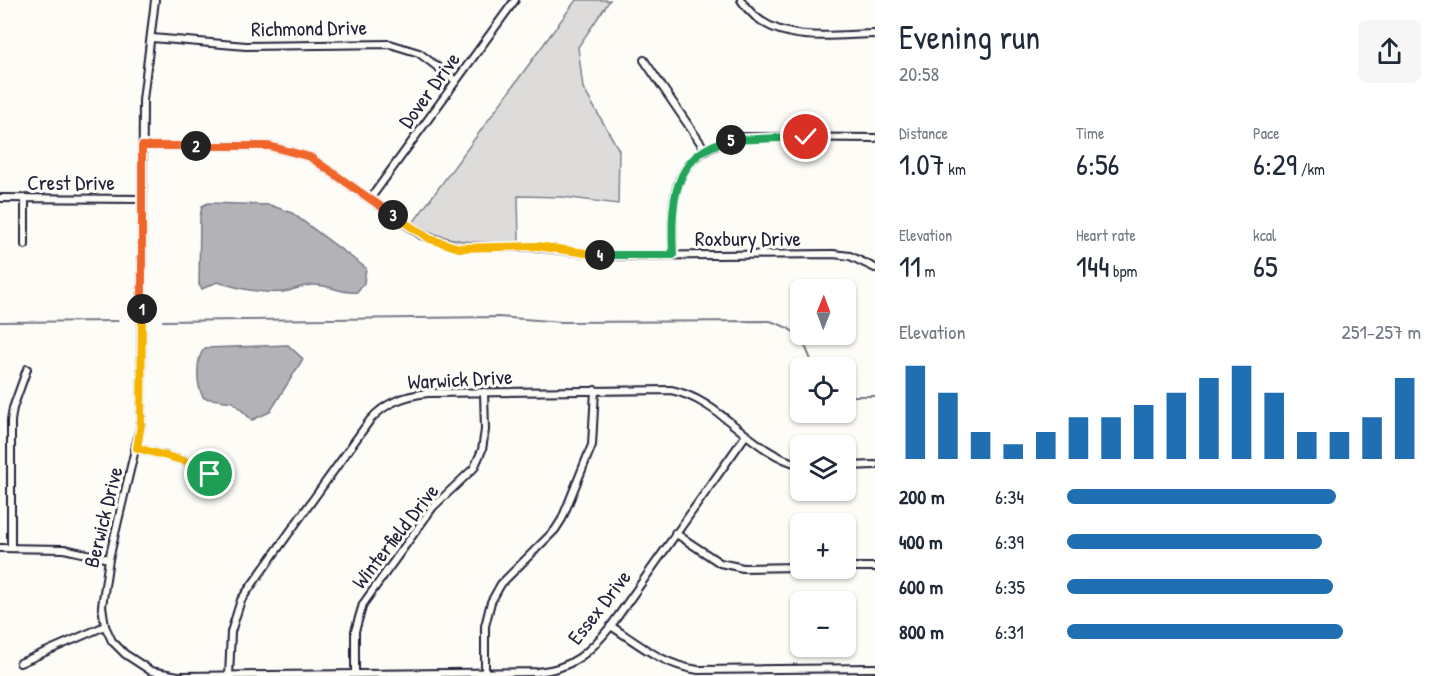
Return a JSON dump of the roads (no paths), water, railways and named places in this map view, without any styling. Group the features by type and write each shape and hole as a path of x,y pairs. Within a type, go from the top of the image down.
{"street":[{"name":"Berwick Drive","path":"105,626 103,591 141,424 143,100 155,0"},
{"name":"Dover Drive","path":"370,199 515,0"},
{"path":"741,0 760,21 792,35 875,34"},
{"name":"Richmond Drive","path":"152,38 223,45 390,44 418,53 456,81"},
{"path":"644,60 706,151"},
{"path":"673,255 671,207 674,192 689,166 706,151 722,142 743,137 875,138"},
{"name":"Roxbury Drive","path":"142,146 269,146 289,150 310,157 327,167 430,239 459,248 537,246 608,256 833,254 849,256 875,268"},
{"name":"Crest Drive","path":"0,198 142,199"},
{"path":"25,199 25,245"},
{"path":"11,548 11,421 13,408 27,369"},
{"name":"Warwick Drive","path":"229,675 231,632 241,600 375,415 394,400 410,395 484,392 655,389 684,393 780,457 790,461"},
{"path":"485,673 485,626 490,602 501,584 555,530 562,519 592,445 595,390"},
{"name":"Winterfield Drive","path":"355,674 355,631 363,604 433,507 474,468 482,450 485,430 484,392"},
{"name":"Essex Drive","path":"229,675 537,674 554,671 579,660 591,650 611,626 675,533 747,435"},
{"path":"137,448 192,463 210,474"},
{"path":"856,466 875,465"},
{"path":"675,533 720,563 743,568 790,567"},
{"path":"0,548 64,549 109,559"},
{"path":"856,567 875,567"},
{"path":"20,663 105,626 112,641 132,661 151,671 180,676 229,675"},
{"path":"611,626 662,661 678,667 698,670 875,668"}],"waterway":[{"path":"163,321 498,317 562,322 770,321 794,332 810,357"},
{"path":"0,322 118,321"},
{"path":"856,396 875,396"}]}
